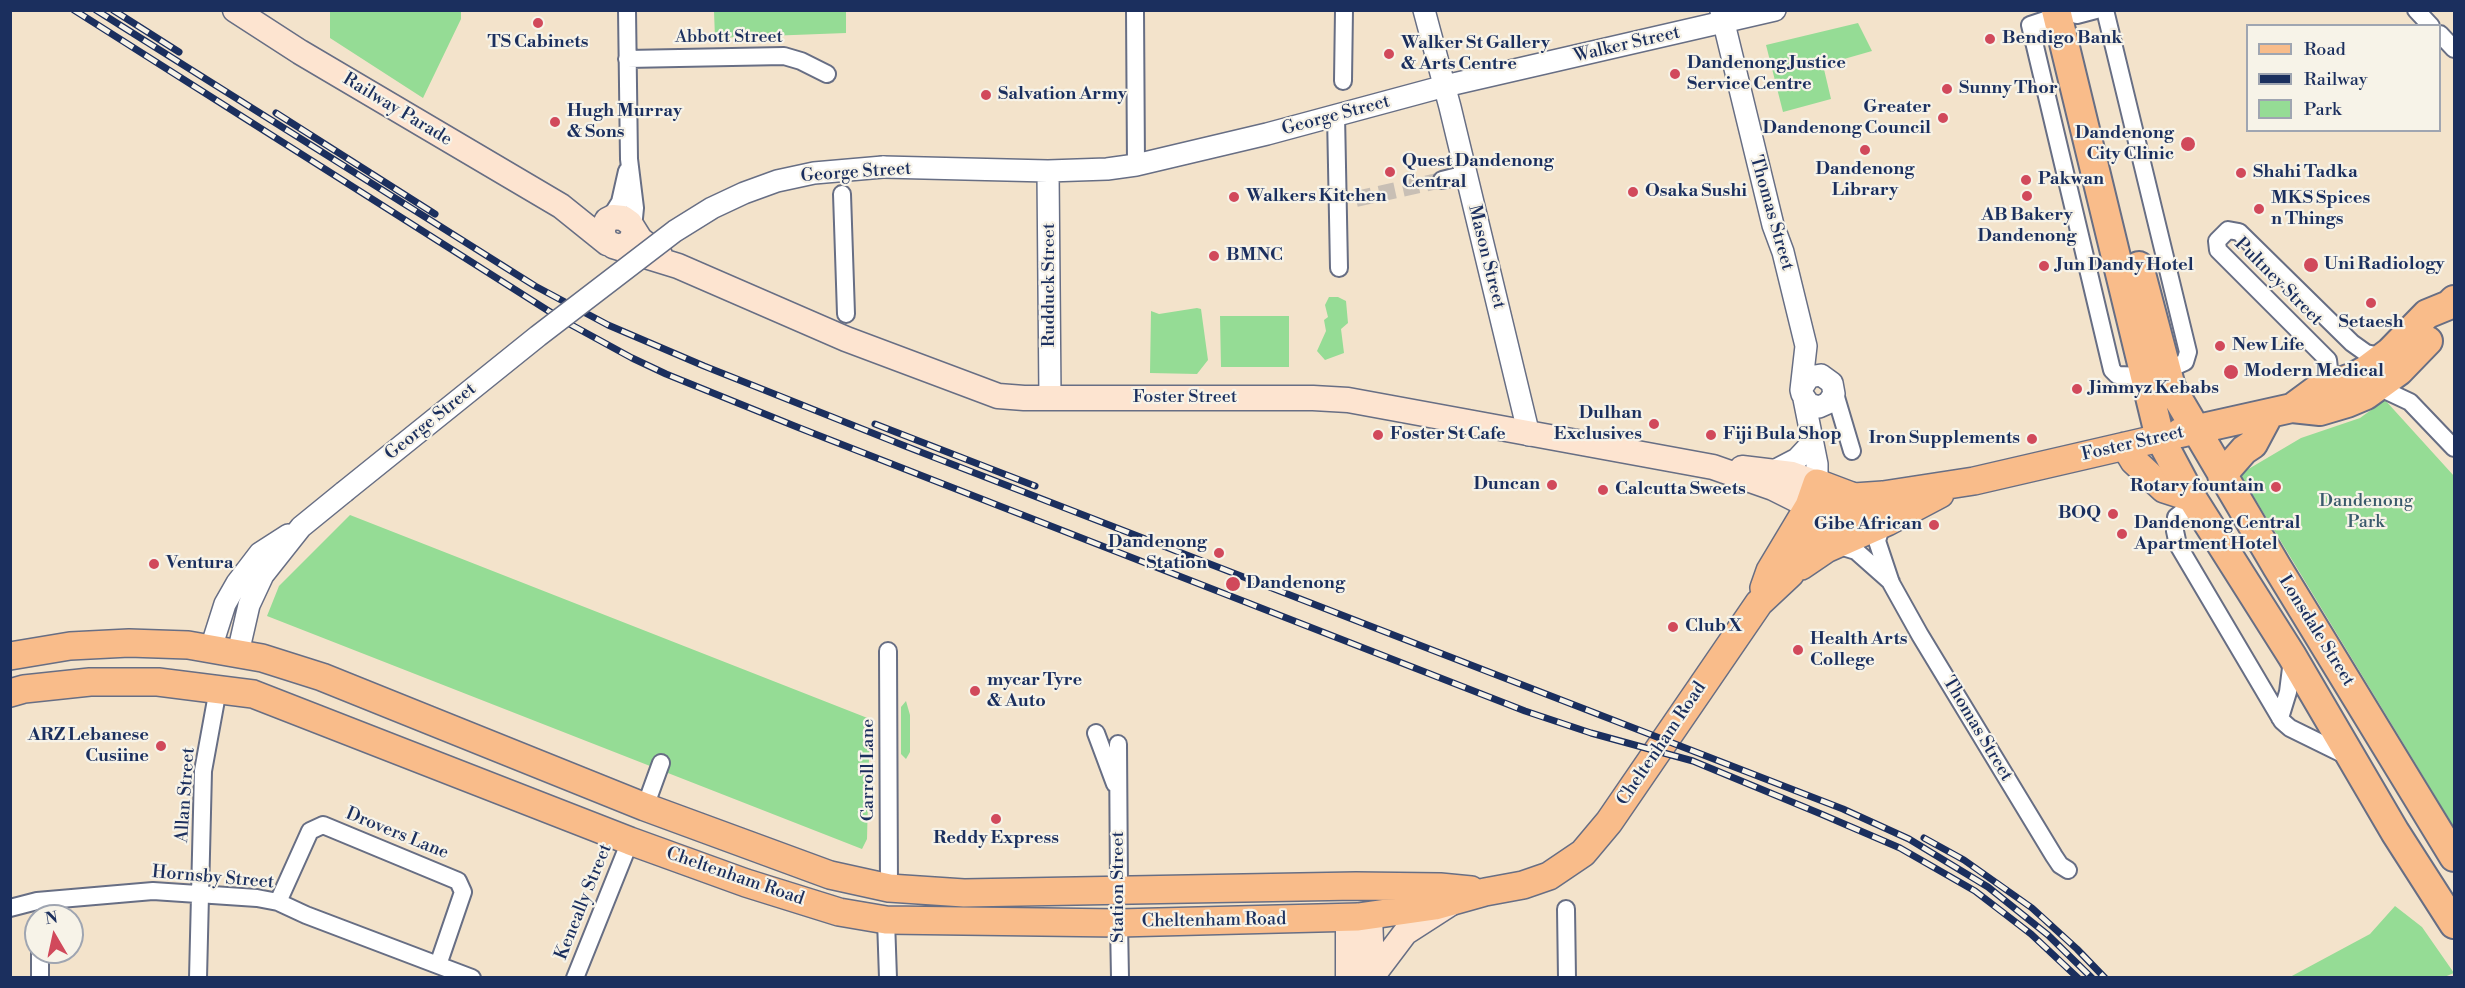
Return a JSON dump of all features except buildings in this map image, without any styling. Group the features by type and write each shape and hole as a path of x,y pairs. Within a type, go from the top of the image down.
{"highway":[{"name":"Lonsdale Street","path":"2072,13 2155,374 2160,438 2194,500 2292,656 2395,832 2454,924"},
{"name":"Foster Street","path":"2160,438 2281,411 2320,411 2348,403 2445,324 2452,303"},
{"name":"Foster Street","path":"2281,411 2315,391 2359,374 2387,372"},
{"name":"Lonsdale Street","path":"2155,374 2171,387 2454,856"},
{"path":"2222,475 2281,411"}],"main road":[{"name":"Railway Parade","path":"235,10 320,64 561,206 610,245"},
{"name":"Railway Parade","path":"561,206 609,218"},
{"path":"609,218 623,218 633,229 633,238 627,245 610,245 603,237 603,228 609,218"},
{"name":"Foster Street","path":"633,229 646,245 678,266"},
{"name":"Foster Street","path":"610,245 678,266 846,339 991,394 1015,398 1050,399 1337,399 1713,467 1751,468 1799,476 1818,496 1854,516 1870,515 1974,481"},
{"name":"Foster Street","path":"1713,467 1773,488 1818,496 1857,498 1974,481 2160,438"},
{"path":"2125,446 2134,461 2164,489 2194,500"},
{"path":"1790,574 1831,547 1944,492"},
{"name":"Cheltenham Road","path":"10,693 24,689 90,682 158,682 253,694 630,841 746,883 839,912 886,920 1119,923 1359,917 1452,903 1485,892 1514,888 1542,879 1562,868 1588,848 1609,822 1759,603 1790,574 1819,533 1818,496"},
{"name":"Cheltenham Road","path":"1759,603 1770,571 1818,496"},
{"path":"10,656 70,646 106,643 169,644 211,648 218,688"},
{"name":"Cheltenham Road","path":"211,648 290,666 322,677 645,807 830,875 889,888 964,893 1356,886 1440,887 1485,892"},
{"path":"218,688 238,653"},
{"path":"630,841 645,807"},
{"path":"1356,886 1359,917 1371,953 1369,978"},
{"path":"886,920 889,888"},
{"name":"Station Street","path":"1119,889 1119,923"},
{"path":"1369,978 1406,933 1452,903"},
{"path":"1348,978 1359,917"}],"street":[{"path":"627,10 629,159 635,205 633,229"},
{"path":"1135,10 1136,165"},
{"path":"1343,81 1344,10"},
{"name":"Mason Street","path":"1425,10 1529,435"},
{"name":"Walker Street","path":"1445,86 1722,17 1775,10"},
{"path":"2105,10 2188,352 2185,362 2155,374"},
{"path":"2416,10 2429,24"},
{"name":"Lonsdale Street","path":"2072,13 2030,25 2112,370 2117,375 2155,374"},
{"name":"Thomas Street","path":"1722,17 1773,225 1784,255 1806,346 1803,393 1817,464 1818,496"},
{"path":"2441,36 2454,49"},
{"name":"Abbott Street","path":"627,59 788,57 827,74"},
{"name":"George Street","path":"211,648 225,604 255,557 301,528 538,336 675,231 712,208 744,193 777,181 814,173 883,167 1048,171 1136,165 1267,135 1445,86"},
{"path":"1336,115 1339,268"},
{"path":"609,218 620,202 629,159"},
{"name":"Rudduck Street","path":"1048,171 1050,399"},
{"path":"1442,180 1466,174"},
{"path":"842,194 846,314"},
{"path":"1339,203 1356,199"},
{"name":"Pultney Street","path":"2331,386 2328,360 2218,250 2217,241 2228,230 2239,232 2352,343 2366,352 2387,372 2410,402 2454,448"},
{"name":"Thomas Street","path":"1806,346 1831,383 1852,451"},
{"name":"Pultney Street","path":"2387,372 2410,402"},
{"path":"1803,393 1812,406 1822,406 1831,400 1831,383"},
{"path":"1774,471 1797,459 1812,443"},
{"path":"2194,500 2176,517 2175,531 2178,544 2280,718 2290,728 2353,760"},
{"name":"Thomas Street","path":"1882,524 1877,541 1892,583 1920,634 2054,856 2060,865 2068,870"},
{"name":"George Street","path":"238,653 247,611 259,582 301,528"},
{"name":"Thomas Street","path":"1831,547 1844,547 1856,551 1892,583"},
{"name":"Carroll Lane","path":"888,651 889,888"},
{"path":"2280,718 2288,692 2292,656"},
{"name":"Allan Street","path":"198,978 203,771 218,688"},
{"name":"Station Street","path":"1096,734 1119,796"},
{"name":"Station Street","path":"1118,744 1119,889"},
{"path":"645,807 662,763"},
{"name":"Drovers Lane","path":"278,902 310,831 323,825 458,881 463,892 438,965"},
{"name":"Keneally Street","path":"575,978 630,841"},
{"name":"Hornsby Street","path":"64,904 153,891 257,898 278,902 306,915 468,977"},
{"path":"1566,909 1567,978"},
{"path":"886,920 888,978"},
{"name":"Station Street","path":"1119,923 1120,978"}],"green space":[{"path":"330,11 461,11 461,19 423,98 330,38"},
{"path":"714,11 846,11 846,33 715,38"},
{"path":"1858,23 1872,51 1823,65 1831,99 1783,112 1766,45"},
{"path":"1329,297 1338,297 1346,301 1348,323 1341,329 1344,353 1325,360 1317,351 1326,331 1324,320 1328,317 1325,305"},
{"path":"1201,309 1208,360 1197,374 1150,373 1151,311 1159,314"},
{"path":"1220,316 1289,316 1289,367 1221,367"},
{"name":"Dandenong Park","path":"2385,400 2454,476 2454,827 2240,474 2301,438 2360,418"},
{"path":"350,515 870,719 867,839 862,849 267,616 279,586"},
{"path":"906,701 910,715 910,752 906,759 901,754 901,707"},
{"path":"2395,906 2422,927 2454,973 2442,978 2290,977 2370,934"}],"tunnel":[{"path":"1356,199 1442,180"}],"railway":[{"path":"74,10 566,322 632,358 797,427 1525,711 1591,733 1693,761 1821,814 1900,848 1975,891 2031,934 2078,978"},
{"path":"96,10 535,286 608,325 905,446 1843,809 1909,839 1988,887 2048,935 2092,978"},
{"path":"113,10 179,52"},
{"path":"276,113 435,214"},
{"path":"875,424 1035,486"},
{"path":"1924,838 1964,860 2032,908 2105,978"}],"place":[{"name":"TS Cabinets","path":"538,23"},
{"name":"Bendigo Bank","path":"1990,39"},
{"name":"Walker St Gallery & Arts Centre","path":"1389,54"},
{"name":"Dandenong Justice Service Centre","path":"1675,74"},
{"name":"Sunny Thor","path":"1947,89"},
{"name":"Salvation Army","path":"986,95"},
{"name":"Greater Dandenong Council","path":"1943,118"},
{"name":"Hugh Murray & Sons","path":"555,122"},
{"name":"Dandenong City Clinic","path":"2188,144"},
{"name":"Dandenong Library","path":"1865,150"},
{"name":"Quest Dandenong Central","path":"1390,172"},
{"name":"Shahi Tadka","path":"2241,173"},
{"name":"Pakwan","path":"2026,180"},
{"name":"Osaka Sushi","path":"1633,192"},
{"name":"AB Bakery Dandenong","path":"2027,196"},
{"name":"Walkers Kitchen","path":"1234,197"},
{"name":"MKS Spices n Things","path":"2259,209"},
{"name":"BMNC","path":"1214,256"},
{"name":"Uni Radiology","path":"2311,265"},
{"name":"Jun Dandy Hotel","path":"2044,266"},
{"name":"Setaesh","path":"2371,303"},
{"name":"New Life","path":"2220,346"},
{"name":"Modern Medical","path":"2231,372"},
{"name":"Jimmyz Kebabs","path":"2077,389"},
{"name":"Dulhan Exclusives","path":"1654,424"},
{"name":"Foster St Cafe","path":"1378,435"},
{"name":"Fiji Bula Shop","path":"1711,435"},
{"name":"Iron Supplements","path":"2032,439"},
{"name":"Duncan","path":"1552,485"},
{"name":"Rotary fountain","path":"2276,487"},
{"name":"Calcutta Sweets","path":"1603,490"},
{"name":"BOQ","path":"2113,514"},
{"name":"Gibe African","path":"1934,525"},
{"name":"Dandenong Central Apartment Hotel","path":"2122,534"},
{"name":"Dandenong Station","path":"1219,553"},
{"name":"Ventura","path":"154,564"},
{"name":"Dandenong","path":"1233,584"},
{"name":"Club X","path":"1673,627"},
{"name":"Health Arts College","path":"1798,650"},
{"name":"mycar Tyre & Auto","path":"975,691"},
{"name":"ARZ Lebanese Cusiine","path":"161,746"},
{"name":"Reddy Express","path":"996,819"}]}
